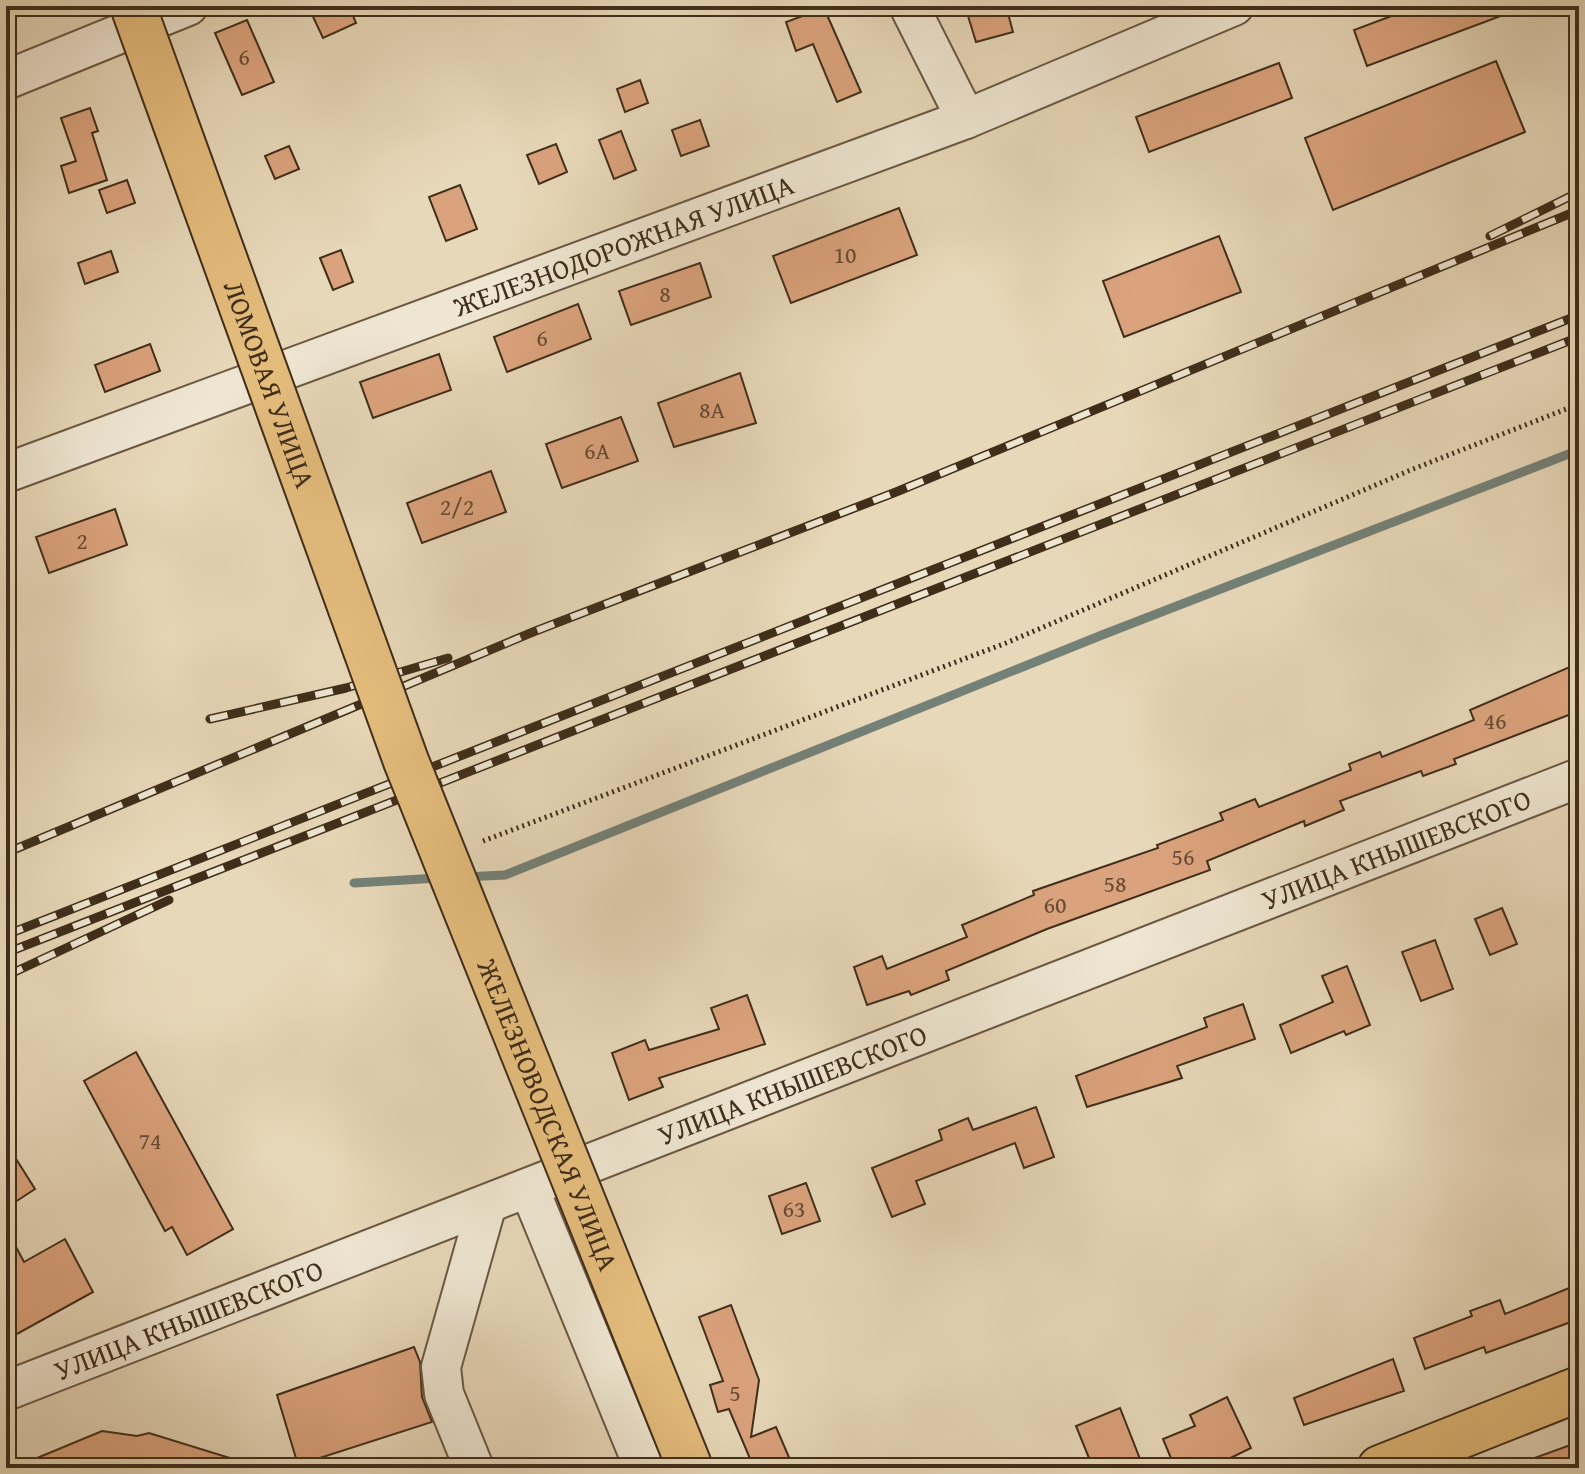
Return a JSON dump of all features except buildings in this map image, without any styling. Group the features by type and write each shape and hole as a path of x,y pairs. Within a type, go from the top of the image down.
{"main road":[{"name":"ЛОМОВАЯ УЛИЦА","path":"133,6 406,761"},
{"name":"ЖЕЛЕЗНОВОДСКАЯ УЛИЦА","path":"406,761 690,1468"},
{"path":"1380,1468 1579,1389"}],"street":[{"path":"6,80 188,6"},
{"path":"909,6 966,119"},
{"name":"ЖЕЛЕЗНОДОРОЖНАЯ УЛИЦА","path":"6,473 966,119 1234,6"},
{"name":"УЛИЦА КНЫШЕВСКОГО","path":"6,1391 1579,778"},
{"path":"529,1188 644,1468"},
{"path":"474,1468 444,1394 441,1367 487,1204"}],"path":[{"path":"483,841 1006,643 1413,469 1579,404"}],"waterway":[{"path":"465,877 505,875 1102,635 1579,450"},
{"path":"354,883 439,878"}],"railway":[{"path":"1490,236 1579,192"},
{"path":"6,853 533,632 896,492 1579,210"},
{"path":"6,935 1579,315"},
{"path":"6,953 1579,337"},
{"path":"210,719 346,688 448,658"},
{"path":"6,976 169,900"}]}
